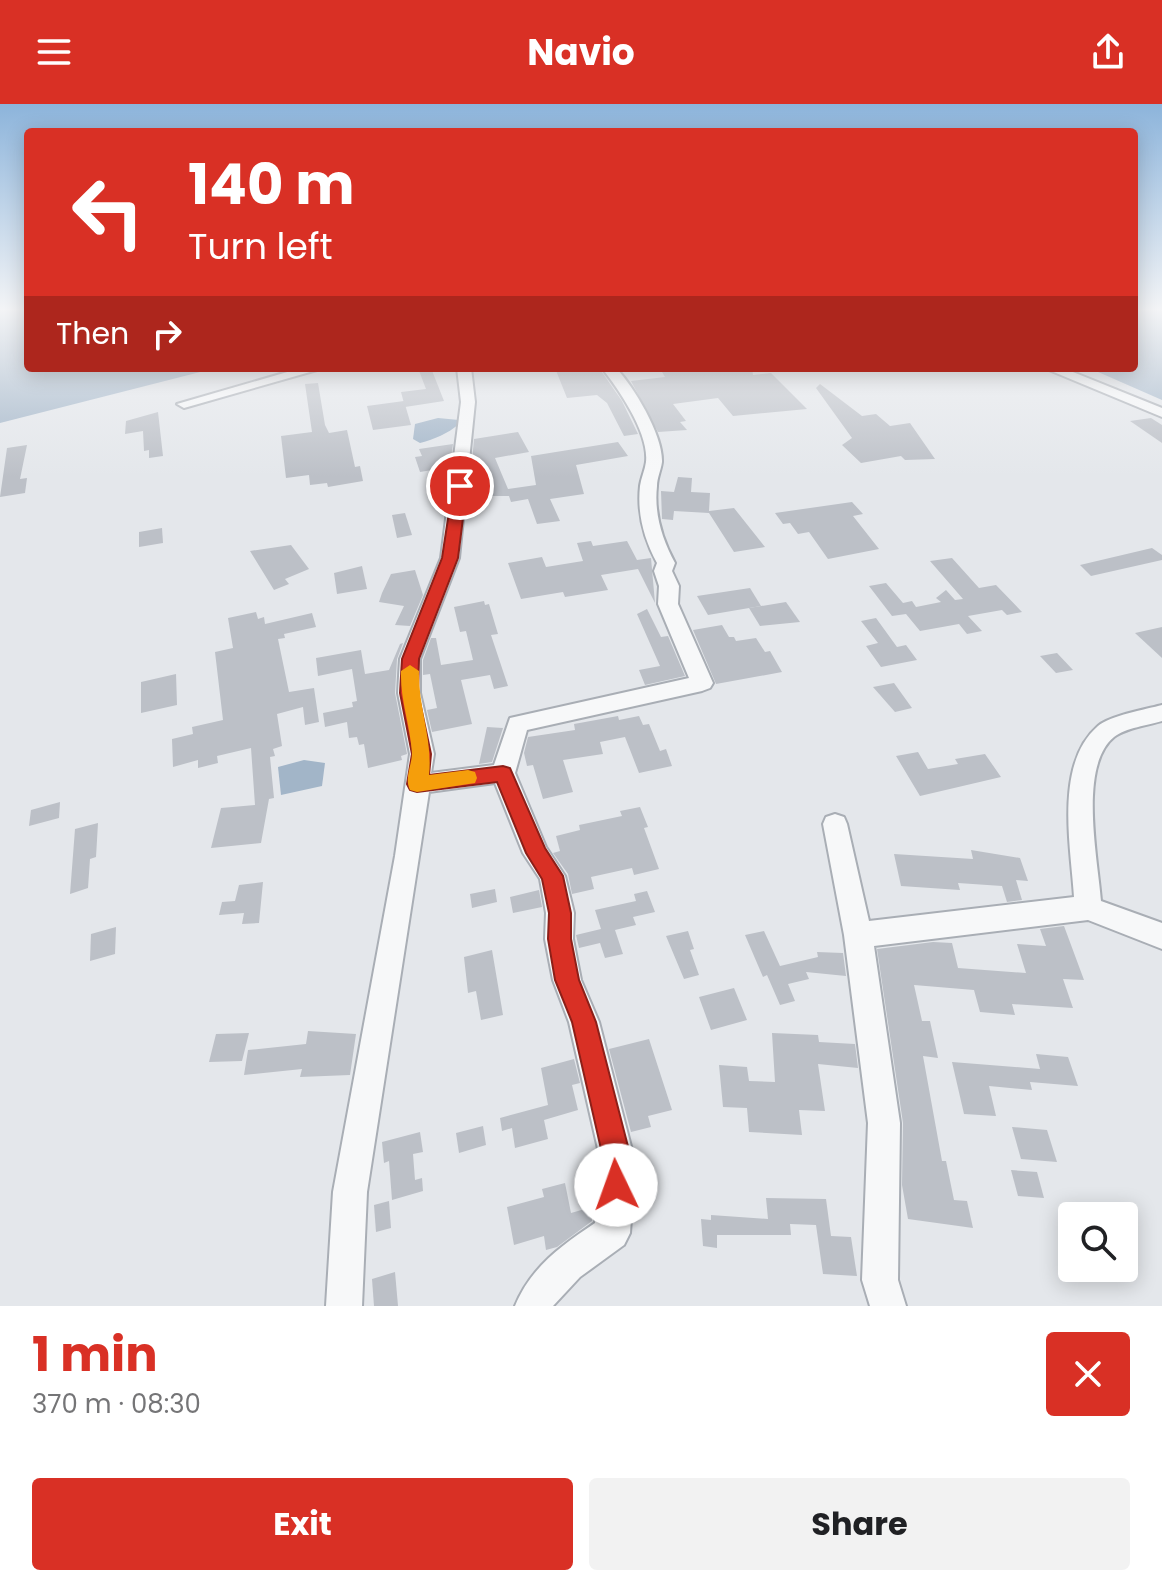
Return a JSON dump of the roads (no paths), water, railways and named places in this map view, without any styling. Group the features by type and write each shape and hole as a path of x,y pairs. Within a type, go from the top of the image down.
{"street":[{"path":"184,404 302,372"},
{"path":"344,1306 350,1192 422,754 409,693 410,659 450,558 468,402 464,372"},
{"path":"533,1306 541,1288 569,1263 612,1233 618,1162 584,1022 567,980 559,939 560,913 552,876 536,853 503,773 518,724 702,683 668,604 669,586 663,571 666,563 653,540 650,527 649,482 654,460 647,434 625,388 612,372"},
{"path":"1061,372 1162,413"},
{"path":"1088,908 1080,789 1091,751 1107,730 1162,713"},
{"path":"417,784 503,773"},
{"path":"835,824 858,935 884,1123 880,1280 888,1306"},
{"path":"858,935 1088,908 1162,936"}],"water":[{"path":"0,364 24,364 24,372 200,372 0,423"},
{"path":"1138,364 1162,364 1162,400 1098,372 1138,372"},
{"path":"438,418 459,420 459,424 431,440 420,443 413,439 415,424"},
{"path":"304,760 325,763 322,786 281,795 278,767"}]}
